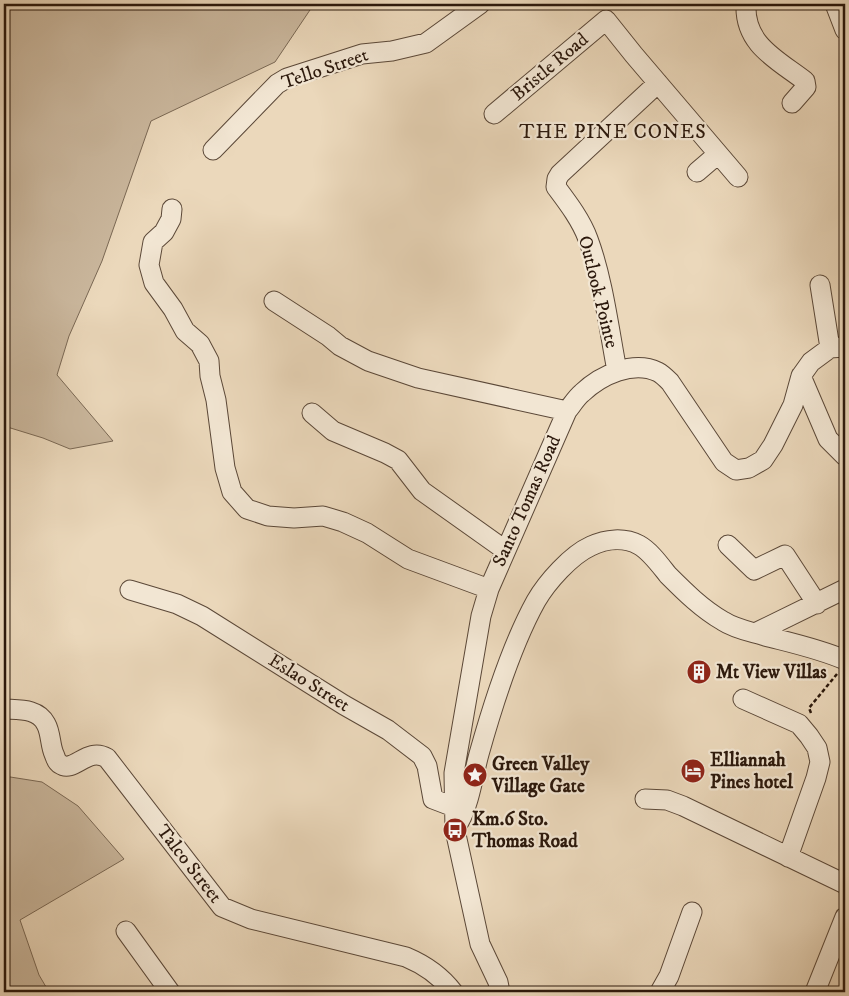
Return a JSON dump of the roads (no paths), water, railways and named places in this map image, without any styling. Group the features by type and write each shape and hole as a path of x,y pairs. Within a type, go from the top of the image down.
{"street":[{"name":"Tello Street","path":"213,150 277,84 287,78 362,54 392,51 426,43 480,4"},
{"path":"746,4 746,15 750,28 764,50 785,68 805,81 806,87 792,104"},
{"path":"834,4 845,30"},
{"name":"Bristle Road","path":"494,114 606,20 658,83"},
{"path":"658,83 738,177"},
{"name":"Outlook Pointe","path":"617,371 607,316 590,245 577,216 556,187 557,179 560,174 658,83"},
{"path":"697,172 718,154"},
{"path":"172,209 171,219 164,232 153,242 148,265 154,283 173,309 186,332 200,344 209,361 225,468 232,492 247,509 268,516 294,518 322,516 343,522 367,533 408,559 489,589"},
{"path":"820,285 838,348"},
{"path":"274,301 328,336 340,346 368,361 418,378 567,411"},
{"name":"Santo Tomas Road","path":"500,992 498,982 480,944 455,830 454,773 481,616 489,589 567,411 582,393 599,380 617,371 645,368 659,372 670,382 724,462 736,470 749,468 763,460 780,433 793,405 800,376 811,362 838,348"},
{"path":"800,376 828,439 845,456"},
{"path":"312,414 333,431 398,460 422,491 505,550"},
{"path":"455,830 466,807 485,732 512,652 536,601 572,558 600,542 620,540 639,545 688,595 709,613 725,623 829,653 842,665"},
{"path":"728,546 754,570 785,555 817,604"},
{"path":"755,633 845,589"},
{"name":"Eslao Street","path":"130,590 177,604 202,616 344,705 388,730 422,756 427,766 433,799 454,807"},
{"path":"743,699 799,724 817,748 820,762 816,778 788,857"},
{"name":"Talco Street","path":"4,709 26,710 39,715 46,724 51,748 57,762 63,766 69,767 93,754 102,755 107,758 222,907 251,919 406,957 429,968 453,992"},
{"path":"645,799 667,800 683,806 845,884"},
{"path":"660,992 671,970 692,912"},
{"path":"815,992 845,917"},
{"path":"126,931 170,992"}],"place":[{"name":"Mt View Villas","path":"699,672"},
{"name":"Elliannah Pines hotel","path":"693,771"},
{"name":"Green Valley Village Gate","path":"475,775"},
{"name":"Km.6 Sto. Thomas Road","path":"455,830"}],"district":[{"name":"THE PINE CONES","path":"613,132"}]}
